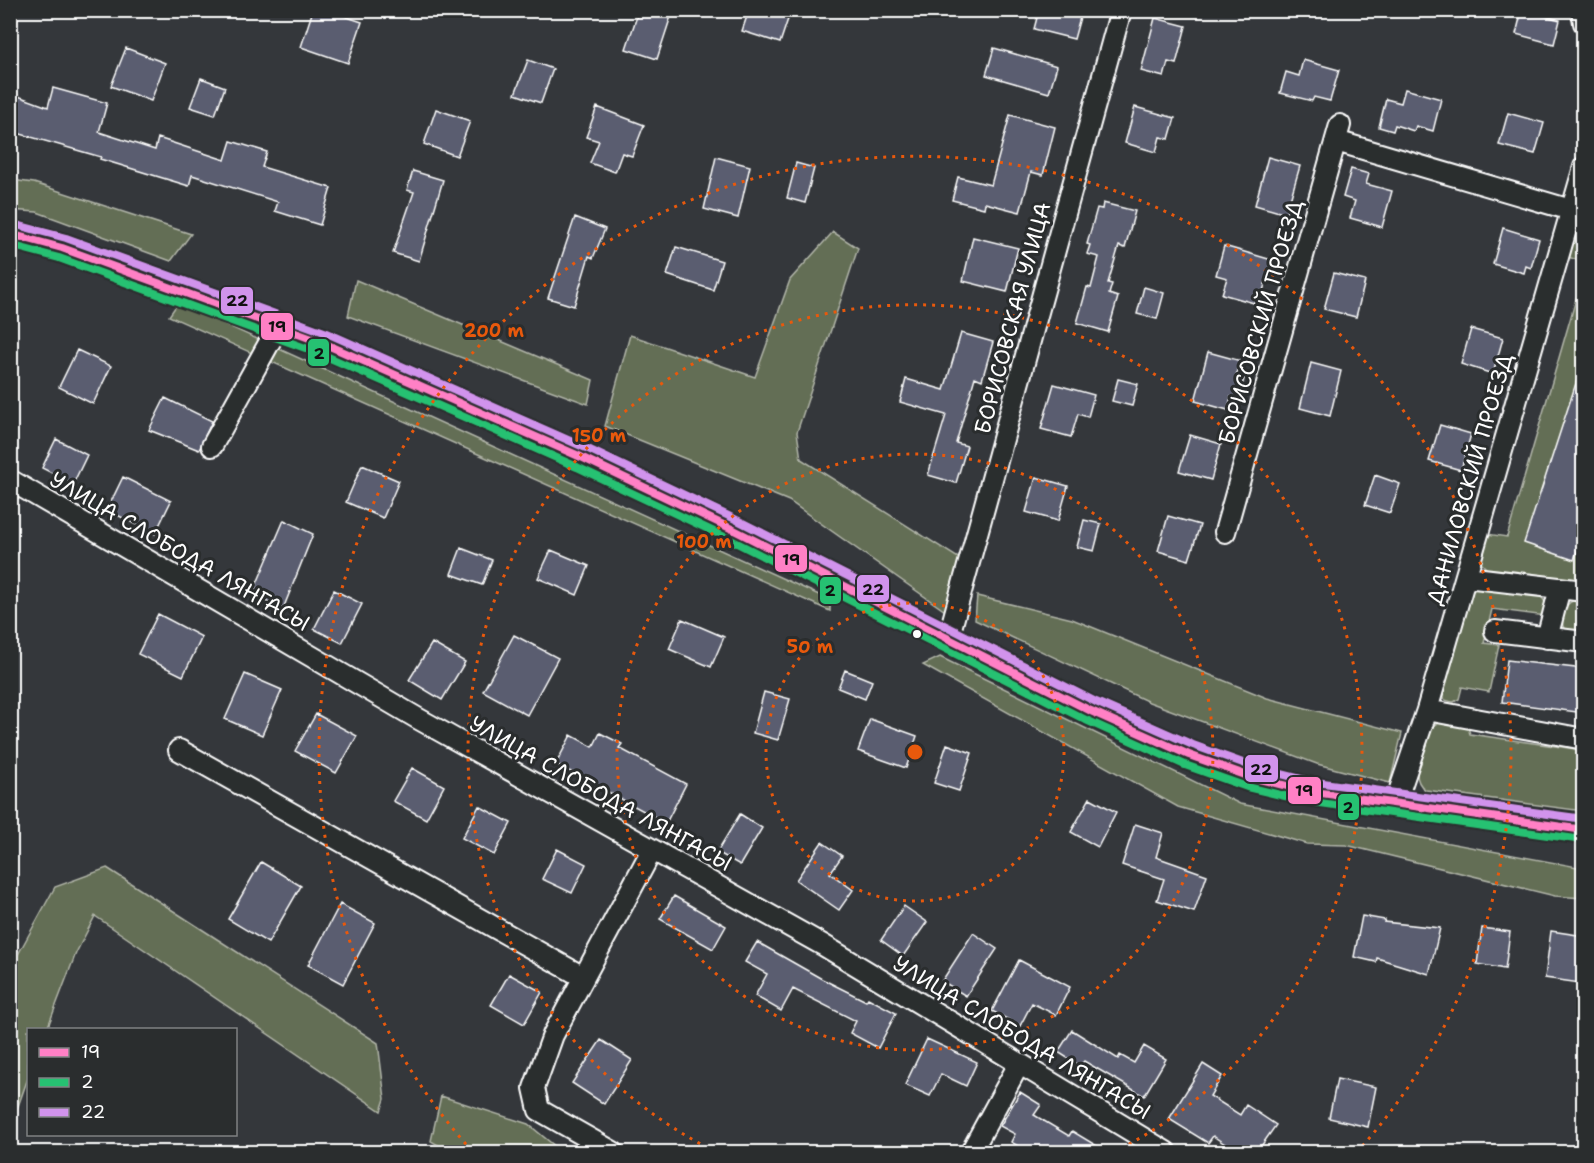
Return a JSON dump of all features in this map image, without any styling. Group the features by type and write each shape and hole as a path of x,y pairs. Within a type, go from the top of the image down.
{"street":[{"name":"БОРИСОВСКАЯ УЛИЦА","path":"948,639 1121,10"},
{"path":"1582,10 1584,23"},
{"name":"БОРИСОВСКИЙ ПРОЕЗД","path":"1225,532 1338,133 1571,210"},
{"name":"ДАНИЛОВСКИЙ ПРОЕЗД","path":"1395,804 1427,710 1584,167"},
{"path":"10,234 62,248 323,343 602,467 732,529 1090,711 1188,755 1251,777 1307,791 1584,830"},
{"path":"212,446 278,327"},
{"name":"УЛИЦА СЛОБОДА ЛЯНГАСЫ","path":"10,480 417,718 823,945 1166,1152"},
{"path":"1466,577 1584,591"},
{"path":"1547,638 1560,588"},
{"path":"1495,631 1584,642"},
{"path":"1427,710 1584,739"},
{"path":"179,750 584,977"},
{"path":"613,1152 539,1110 534,1088 553,1035 652,850"},
{"path":"971,1152 1019,1064"}],"green space":[{"path":"11,180 34,183 191,234 171,261 37,212 11,210"},
{"path":"1583,205 1583,262 1568,257"},
{"path":"833,232 858,248 797,432 801,459 960,559 948,613 789,501 605,426 630,335 755,377 790,280"},
{"path":"1583,275 1583,582 1487,569 1480,562 1479,557 1487,534 1507,537"},
{"path":"356,280 593,380 588,404 348,316"},
{"path":"178,303 830,600 830,611 169,316"},
{"path":"1476,588 1537,594 1545,603 1546,616 1492,609 1484,643 1499,645 1489,692 1462,687 1459,699 1454,702 1445,700 1441,691 1468,596"},
{"path":"977,596 1072,619 1267,698 1402,733 1390,783 1317,764 1149,702 975,620"},
{"path":"1577,599 1583,600 1583,637 1564,630 1563,625 1566,607"},
{"path":"940,657 1240,804 1583,868 1583,898 1555,896 1346,845 1307,844 1178,807 923,665"},
{"path":"1441,721 1467,724 1470,734 1583,750 1583,811 1426,790 1420,785 1418,779 1418,763 1427,733 1430,728"},
{"path":"107,868 378,1043 385,1099 381,1111 95,916 76,953 47,1028 27,1028 27,1081 11,1126 10,971 55,887"},
{"path":"441,1096 528,1124 562,1152 450,1152 431,1141"}],"building":[{"path":"313,10 346,10 344,16 362,22 348,63 301,47"},
{"path":"639,10 673,10 657,59 626,49"},
{"path":"749,10 791,10 780,43 742,31"},
{"path":"1039,10 1082,10 1074,39 1034,29"},
{"path":"1522,10 1560,20 1554,44 1516,34"},
{"path":"1155,18 1186,26 1176,64 1168,62 1164,77 1141,71"},
{"path":"126,48 165,63 151,101 111,86"},
{"path":"994,48 1057,66 1049,93 986,75"},
{"path":"528,60 553,69 541,103 515,94"},
{"path":"1303,60 1339,70 1330,101 1314,97 1312,101 1280,93 1286,72 1299,76"},
{"path":"201,78 225,87 215,115 190,107"},
{"path":"53,88 107,103 99,132 155,150 158,138 225,160 231,141 267,152 262,167 331,188 320,225 275,211 278,202 192,175 189,186 100,159 101,157 10,131 10,93 48,107"},
{"path":"1405,89 1441,99 1433,131 1416,126 1414,131 1395,125 1393,131 1379,127 1386,99 1401,103"},
{"path":"597,107 644,125 632,156 622,153 615,172 590,163 599,141 586,137"},
{"path":"1135,107 1175,118 1169,139 1160,137 1156,152 1125,143"},
{"path":"436,109 470,121 457,156 424,144"},
{"path":"1508,113 1544,123 1535,154 1499,145"},
{"path":"1010,115 1055,127 1043,175 1031,172 1020,212 985,203 984,208 952,200 958,177 991,185"},
{"path":"716,157 750,166 738,218 704,209"},
{"path":"1268,157 1300,166 1286,214 1255,205"},
{"path":"796,163 814,168 805,203 787,198"},
{"path":"1351,169 1369,174 1366,184 1392,191 1382,227 1350,218 1355,201 1343,197"},
{"path":"413,171 443,180 419,261 393,253 414,192 407,190"},
{"path":"1103,203 1135,211 1125,248 1119,246 1108,283 1112,284 1109,294 1118,297 1108,332 1077,323 1087,287 1091,288 1099,257 1087,254 1090,245 1087,244 1097,208 1102,209"},
{"path":"575,217 605,229 593,258 589,256 574,306 548,298"},
{"path":"1503,228 1539,239 1531,268 1526,266 1524,273 1493,264"},
{"path":"973,237 1018,248 1007,292 963,281"},
{"path":"1224,246 1272,260 1261,298 1256,297 1254,303 1222,294 1227,278 1216,275"},
{"path":"676,247 722,261 713,290 667,275"},
{"path":"1334,273 1365,281 1356,317 1324,309"},
{"path":"1144,287 1164,293 1157,319 1137,314"},
{"path":"1471,329 1503,338 1493,374 1461,364"},
{"path":"961,333 993,342 982,380 975,377 956,443 967,446 956,483 928,475 946,415 900,402 906,379 944,390"},
{"path":"77,350 111,366 93,404 59,387"},
{"path":"1208,352 1241,361 1236,377 1244,379 1238,399 1231,397 1228,410 1195,401"},
{"path":"1311,363 1341,371 1330,416 1300,408"},
{"path":"1580,371 1584,372 1584,531 1574,560 1524,543"},
{"path":"1118,379 1138,384 1132,406 1112,401"},
{"path":"1054,384 1094,395 1088,417 1078,414 1071,437 1041,429"},
{"path":"165,398 212,421 199,450 149,430"},
{"path":"1440,425 1471,434 1461,470 1429,461"},
{"path":"1190,435 1221,444 1211,480 1179,471"},
{"path":"56,439 87,455 73,484 42,468"},
{"path":"362,465 399,481 383,518 346,502"},
{"path":"1375,475 1400,484 1390,513 1365,505"},
{"path":"123,477 171,501 155,534 107,510"},
{"path":"1036,477 1068,486 1058,521 1026,512"},
{"path":"1168,516 1200,525 1189,560 1158,551"},
{"path":"284,520 313,534 283,609 252,595"},
{"path":"1084,520 1101,524 1094,551 1077,547"},
{"path":"461,548 492,560 482,585 451,574"},
{"path":"551,550 589,566 577,595 538,578"},
{"path":"334,590 362,604 342,643 314,629"},
{"path":"158,614 202,637 183,676 138,654"},
{"path":"682,619 724,637 711,667 669,649"},
{"path":"514,635 558,658 527,715 483,691"},
{"path":"432,643 465,662 442,700 409,680"},
{"path":"1507,660 1584,669 1584,713 1502,702"},
{"path":"845,670 872,681 865,699 838,688"},
{"path":"245,674 282,690 262,735 225,719"},
{"path":"764,692 790,699 778,740 753,733"},
{"path":"316,714 357,736 336,773 295,751"},
{"path":"870,719 917,736 906,768 858,751"},
{"path":"600,733 622,744 619,748 686,784 666,823 556,764 571,735 593,747"},
{"path":"947,744 972,753 959,791 934,783"},
{"path":"412,768 444,786 426,819 393,801"},
{"path":"1090,798 1116,812 1098,847 1071,832"},
{"path":"479,806 511,823 494,855 462,838"},
{"path":"740,814 762,828 740,865 717,852"},
{"path":"1135,824 1163,833 1156,857 1207,875 1194,912 1157,900 1164,879 1122,865"},
{"path":"822,842 842,856 830,873 853,890 839,910 796,880"},
{"path":"557,849 586,864 572,893 542,879"},
{"path":"261,862 301,886 268,943 228,919"},
{"path":"674,896 726,926 713,949 660,919"},
{"path":"340,904 375,923 343,984 308,965"},
{"path":"904,906 927,922 903,956 881,940"},
{"path":"1362,916 1385,920 1384,922 1440,928 1429,974 1377,958 1376,962 1354,957"},
{"path":"1482,928 1510,932 1505,969 1477,964"},
{"path":"1551,931 1584,936 1580,983 1545,978"},
{"path":"973,933 997,949 966,996 942,981"},
{"path":"757,942 822,979 866,1001 868,998 896,1013 878,1048 850,1033 856,1021 793,989 781,1011 755,996 767,974 745,962"},
{"path":"1019,960 1070,987 1056,1015 1032,1003 1020,1026 992,1011"},
{"path":"509,974 542,992 524,1024 491,1005"},
{"path":"1072,1030 1118,1059 1120,1055 1134,1063 1144,1046 1166,1059 1144,1096 1084,1061 1080,1066 1058,1052"},
{"path":"927,1039 977,1062 966,1086 941,1074 930,1096 905,1085"},
{"path":"601,1040 632,1060 604,1104 572,1083"},
{"path":"1203,1064 1222,1076 1210,1096 1240,1115 1246,1105 1276,1125 1257,1152 1237,1152 1213,1136 1208,1143 1169,1119"},
{"path":"1337,1079 1376,1087 1368,1127 1329,1118"},
{"path":"1020,1092 1041,1105 1034,1115 1069,1136 1072,1131 1107,1152 1028,1152 1011,1142 1015,1134 1000,1126"}],"transit line":[{"name":"22","path":"13,224 66,238 327,333 586,448 737,520 1096,702 1193,745 1254,767 1309,781 1584,819"},
{"name":"19","path":"10,234 62,248 323,343 581,457 732,529 1091,711 1189,755 1251,777 1307,791 1584,830"},
{"name":"2","path":"10,245 59,258 319,353 577,467 727,538 1086,720 1185,765 1247,787 1306,801 1583,840"}]}
